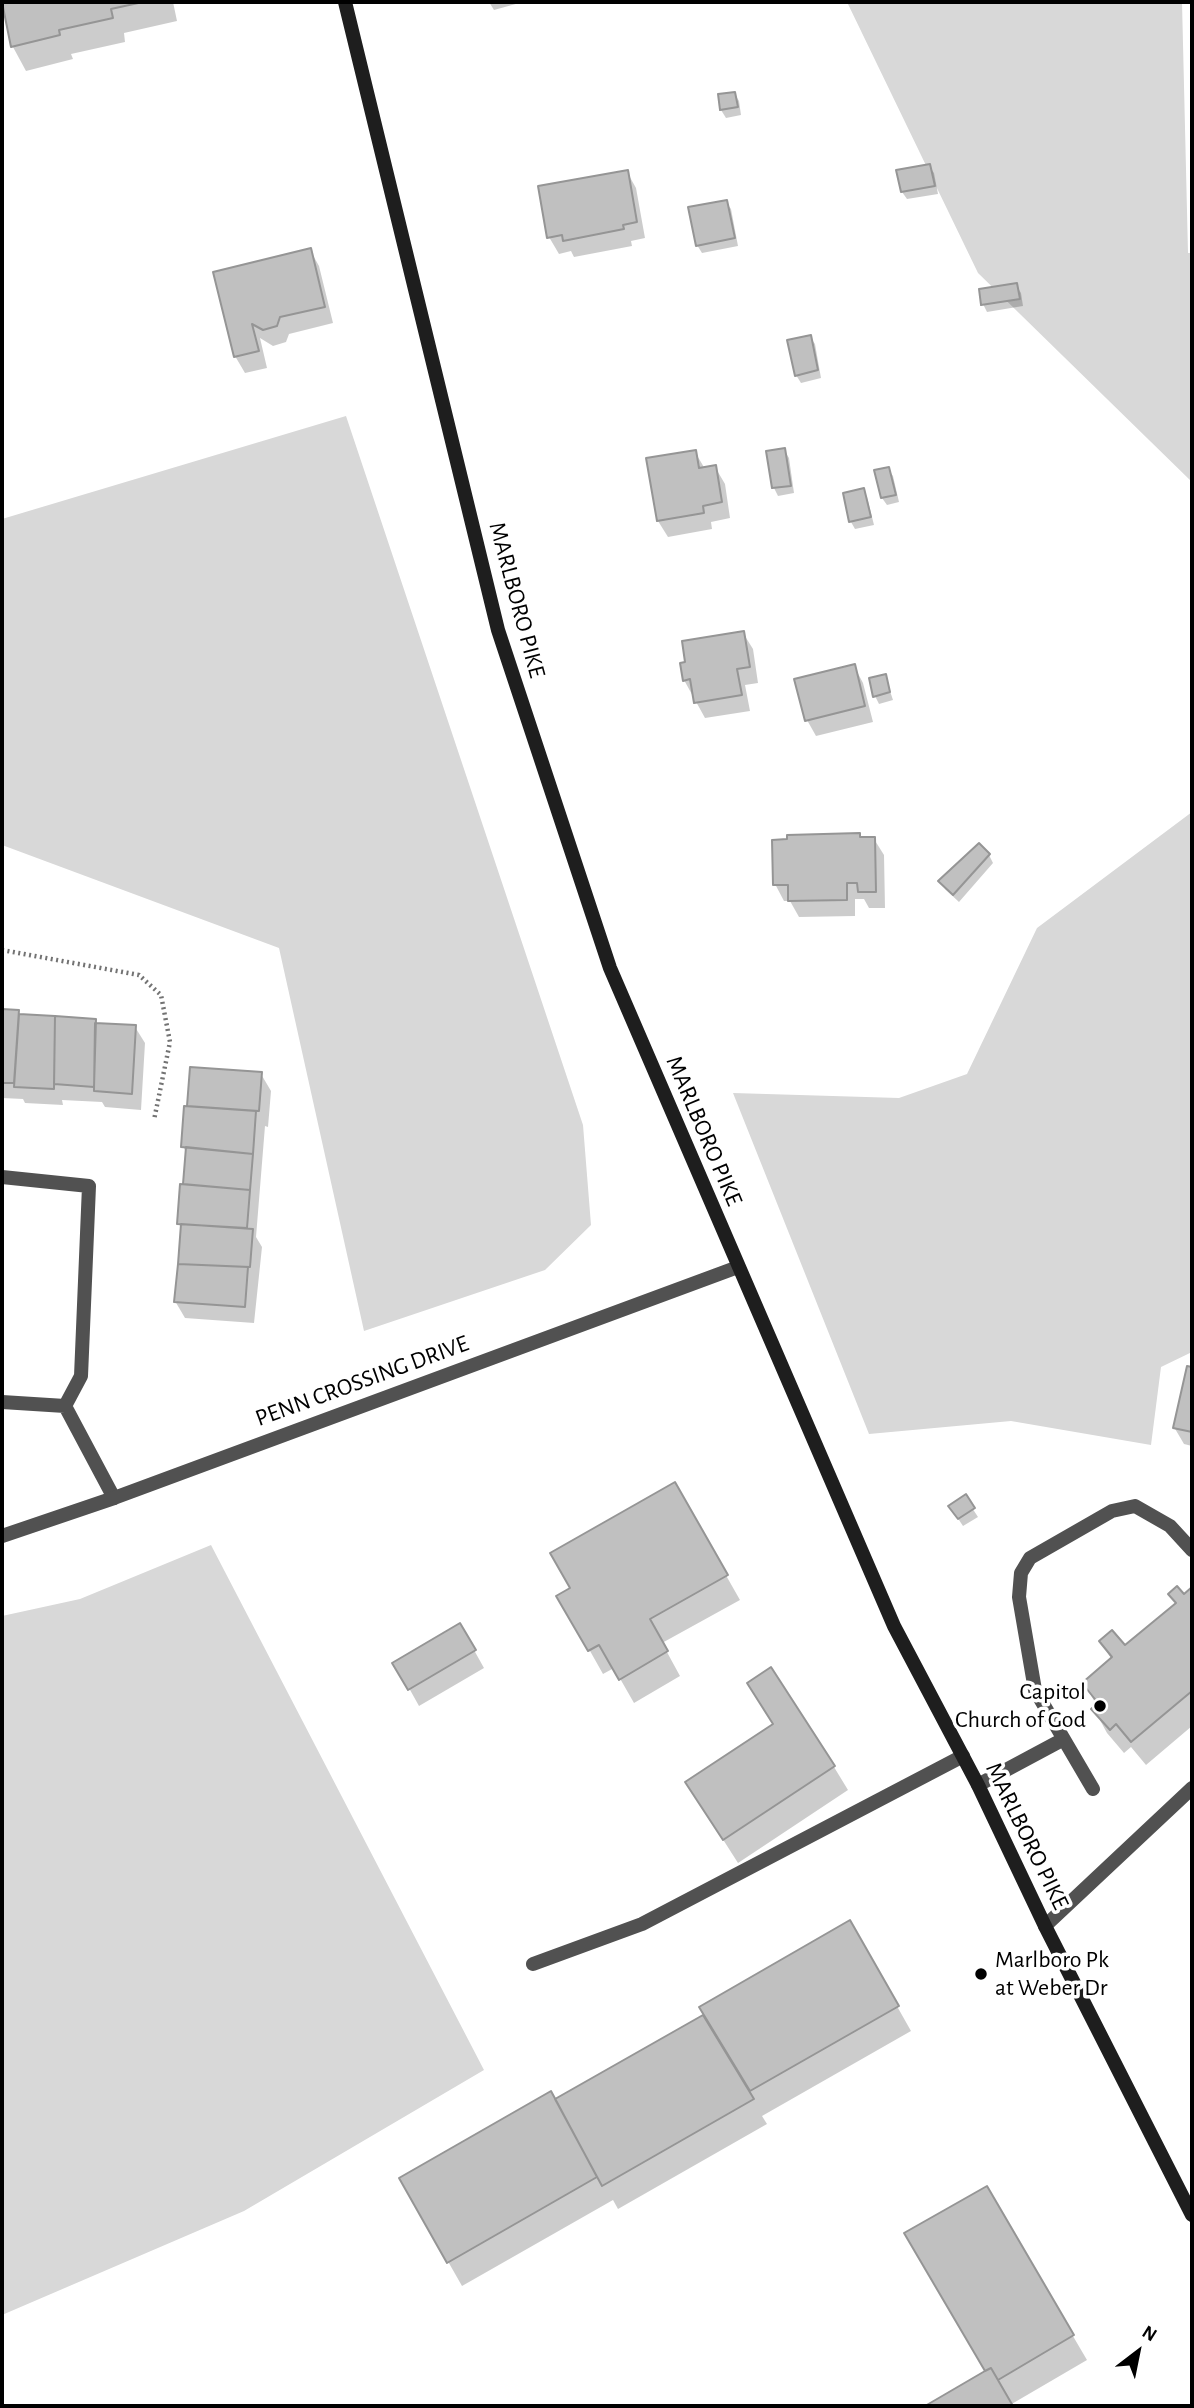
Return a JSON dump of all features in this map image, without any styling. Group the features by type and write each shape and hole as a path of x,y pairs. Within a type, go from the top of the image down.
{"main road":[{"name":"MARLBORO PIKE","path":"345,2 498,630 610,968 894,1626 978,1785 1045,1926 1192,2215"}],"street":[{"path":"2,1177 89,1186 81,1376 65,1406"},
{"name":"PENN CROSSING DRIVE","path":"2,1536 114,1498 738,1267"},
{"path":"2,1402 65,1406"},
{"path":"65,1406 114,1498"},
{"path":"1093,1789 1035,1690 1019,1597 1021,1573 1030,1558 1111,1511 1135,1506 1170,1525 1192,1550"},
{"path":"978,1785 1062,1740"},
{"path":"533,1964 642,1924 963,1756"},
{"path":"1045,1926 1192,1787"}],"path":[{"path":"2,950 139,975 161,995 170,1042 155,1120"}],"shaded area":[{"path":"847,2 1182,2 1188,253 1192,253 1192,482 978,273"},
{"path":"346,416 583,1125 591,1225 545,1270 364,1331 279,948 2,845 2,519"},
{"path":"1192,812 1192,1352 1161,1367 1151,1445 1011,1421 869,1434 733,1093 899,1098 967,1074 1037,928"},
{"path":"211,1545 484,2070 244,2211 2,2315 2,1616 80,1599"}],"building":[{"path":"2,2 143,2 111,9 113,18 59,30 60,35 11,47"},
{"path":"735,92 738,107 720,110 718,94"},
{"path":"930,164 935,186 901,192 896,170"},
{"path":"628,170 637,222 623,225 624,229 563,241 562,235 547,238 538,186"},
{"path":"727,200 735,238 696,246 688,207"},
{"path":"311,248 325,307 280,317 277,326 263,330 252,324 259,351 234,357 213,272"},
{"path":"1017,283 1020,299 981,305 979,289"},
{"path":"811,335 818,370 795,376 787,340"},
{"path":"785,448 791,486 772,488 766,451"},
{"path":"696,450 699,468 716,465 722,502 703,506 704,513 657,521 646,458"},
{"path":"889,467 896,495 881,498 874,470"},
{"path":"864,488 871,517 849,522 843,493"},
{"path":"744,631 750,667 737,669 742,695 694,703 690,679 683,681 680,663 685,662 682,641"},
{"path":"855,664 865,706 805,721 794,679"},
{"path":"886,674 890,692 873,697 869,678"},
{"path":"860,833 860,837 875,837 876,892 858,892 857,883 847,883 847,900 788,901 788,885 773,885 772,840 787,839 787,835"},
{"path":"979,843 990,854 953,895 938,881"},
{"path":"2,1009 19,1010 14,1083 2,1083"},
{"path":"19,1014 55,1016 54,1089 14,1087"},
{"path":"55,1016 96,1019 94,1087 54,1084"},
{"path":"95,1023 136,1025 132,1094 94,1091"},
{"path":"190,1067 262,1072 259,1111 187,1106"},
{"path":"184,1106 256,1111 253,1154 181,1147"},
{"path":"186,1147 253,1154 250,1190 183,1184"},
{"path":"180,1184 250,1190 247,1228 177,1224"},
{"path":"181,1224 253,1229 250,1267 178,1264"},
{"path":"178,1264 248,1267 245,1307 174,1302"},
{"path":"1187,1366 1192,1367 1192,1432 1173,1428"},
{"path":"675,1482 728,1575 650,1619 668,1651 619,1680 599,1645 588,1651 556,1596 570,1588 550,1553"},
{"path":"966,1494 975,1508 958,1519 948,1506"},
{"path":"1177,1586 1184,1594 1192,1587 1192,1691 1131,1742 1116,1724 1110,1730 1091,1709 1098,1703 1082,1683 1112,1657 1099,1641 1112,1630 1125,1645 1176,1603 1168,1594"},
{"path":"460,1623 476,1650 408,1690 392,1663"},
{"path":"771,1667 835,1766 723,1840 685,1782 773,1724 747,1683"},
{"path":"850,1920 899,2006 750,2091 699,2007"},
{"path":"703,2015 754,2099 602,2186 555,2099"},
{"path":"551,2091 597,2177 447,2263 399,2178"},
{"path":"987,2186 1074,2335 998,2380 991,2368 985,2371 904,2233"},
{"path":"991,2368 1013,2406 925,2406 985,2371"}],"place":[{"name":"Capitol Church of God","path":"1100,1706"},
{"name":"Marlboro Pk at Weber Dr","path":"981,1974"}]}
